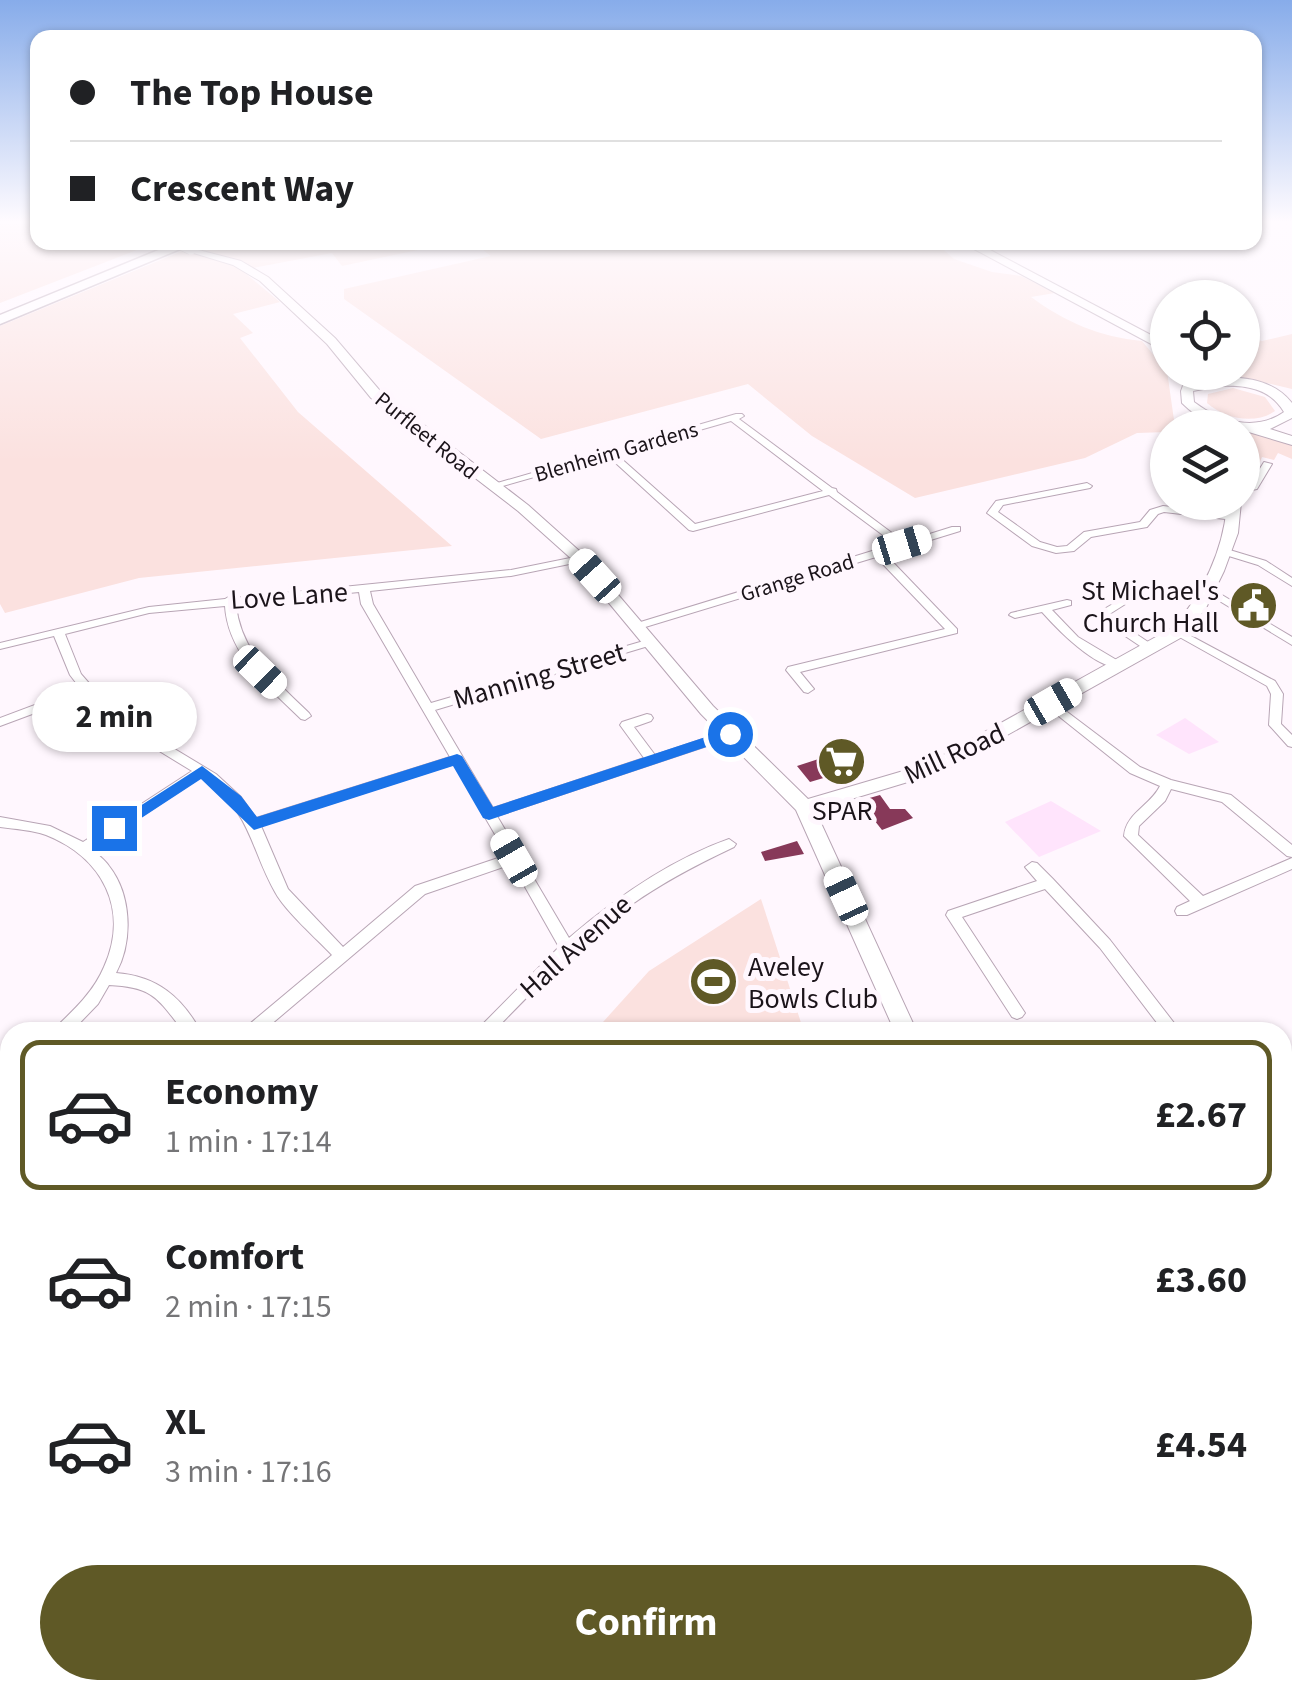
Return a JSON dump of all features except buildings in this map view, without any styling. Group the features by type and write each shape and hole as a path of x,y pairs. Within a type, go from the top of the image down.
{"highway":[{"path":"0,320 43,303"}],"street":[{"name":"Purfleet Road","path":"290,303 331,341 376,395 580,559"},
{"path":"1082,303 1150,339"},
{"path":"1260,387 1292,395"},
{"path":"1266,389 1286,402 1290,414 1287,429 1292,438"},
{"path":"1189,390 1186,396 1195,410"},
{"path":"1260,425 1274,424 1290,414"},
{"name":"Blenheim Gardens","path":"492,486 736,417 832,491"},
{"path":"1260,428 1292,438"},
{"path":"609,452 693,528 832,491 902,545"},
{"path":"1260,476 1267,464"},
{"path":"1088,486 1000,503 992,513 1036,544 1056,550 1070,548 1088,534 1143,525 1150,517"},
{"name":"Mill Road","path":"804,807 934,768 1178,632 1187,624 1206,589 1231,520"},
{"name":"Grange Road","path":"638,626 956,529"},
{"path":"1222,552 1287,573 1292,583"},
{"path":"808,688 792,670 953,631 878,553"},
{"path":"580,559 730,734 804,807 901,1022"},
{"name":"Love Lane","path":"0,646 149,610 512,574 580,559"},
{"path":"364,589 367,604 567,947"},
{"path":"1206,589 1292,642"},
{"path":"230,599 233,625 246,656 305,716"},
{"path":"1123,601 1100,615 1150,648"},
{"path":"1015,615 1066,603"},
{"path":"1044,608 1084,646 1116,666"},
{"path":"58,631 67,657 86,690 135,734 202,771 236,800 254,824 282,892 341,955"},
{"path":"1178,632 1271,684 1277,694 1275,725 1292,743"},
{"name":"Manning Street","path":"427,708 651,642"},
{"path":"0,722 86,690"},
{"path":"1050,703 1135,770 1167,784 1226,798 1292,852"},
{"path":"647,718 626,725 652,760"},
{"path":"489,814 730,734"},
{"path":"254,824 457,760"},
{"path":"85,847 202,771"},
{"path":"1167,784 1160,798 1132,824 1132,836 1201,903"},
{"path":"0,822 44,827 85,847 113,880 120,900 118,944 105,979 70,1022"},
{"name":"Hall Avenue","path":"492,1022 567,947 647,884 729,844"},
{"path":"264,1022 420,890 514,858"},
{"path":"1182,912 1292,864"},
{"path":"1032,867 1105,944 1165,1022"},
{"path":"1017,1013 953,915 1048,883"},
{"path":"105,979 153,984 185,1022"}],"shaded area":[{"path":"55,303 275,303 233,314 253,333 240,338 298,412 452,546 139,578 5,613 0,604 0,326"},
{"path":"350,303 1041,303 1097,332 1142,341 1150,351 1150,390 1170,390 1173,410 1150,410 1150,433 1137,433 1085,458 915,498 812,436 748,384 541,439"},
{"path":"1292,334 1292,389 1260,381 1262,341"},
{"path":"1240,390 1265,397 1275,411 1260,417 1260,410 1218,410 1207,403 1208,394"},
{"path":"1260,435 1292,444 1292,459 1278,453 1274,460 1262,457 1260,462"},
{"path":"1185,718 1219,742 1189,754 1156,735"},
{"path":"1051,801 1101,831 1039,857 1005,822"},
{"path":"761,899 801,1022 603,1022 649,971"}],"place":[{"name":"St Michael's Church Hall","path":"1254,606"},
{"name":"SPAR","path":"842,762"},
{"name":"Aveley Bowls Club","path":"713,982"}],"route":[{"path":"114,828 202,771 236,800 254,824 457,760 489,814 730,734"}]}
